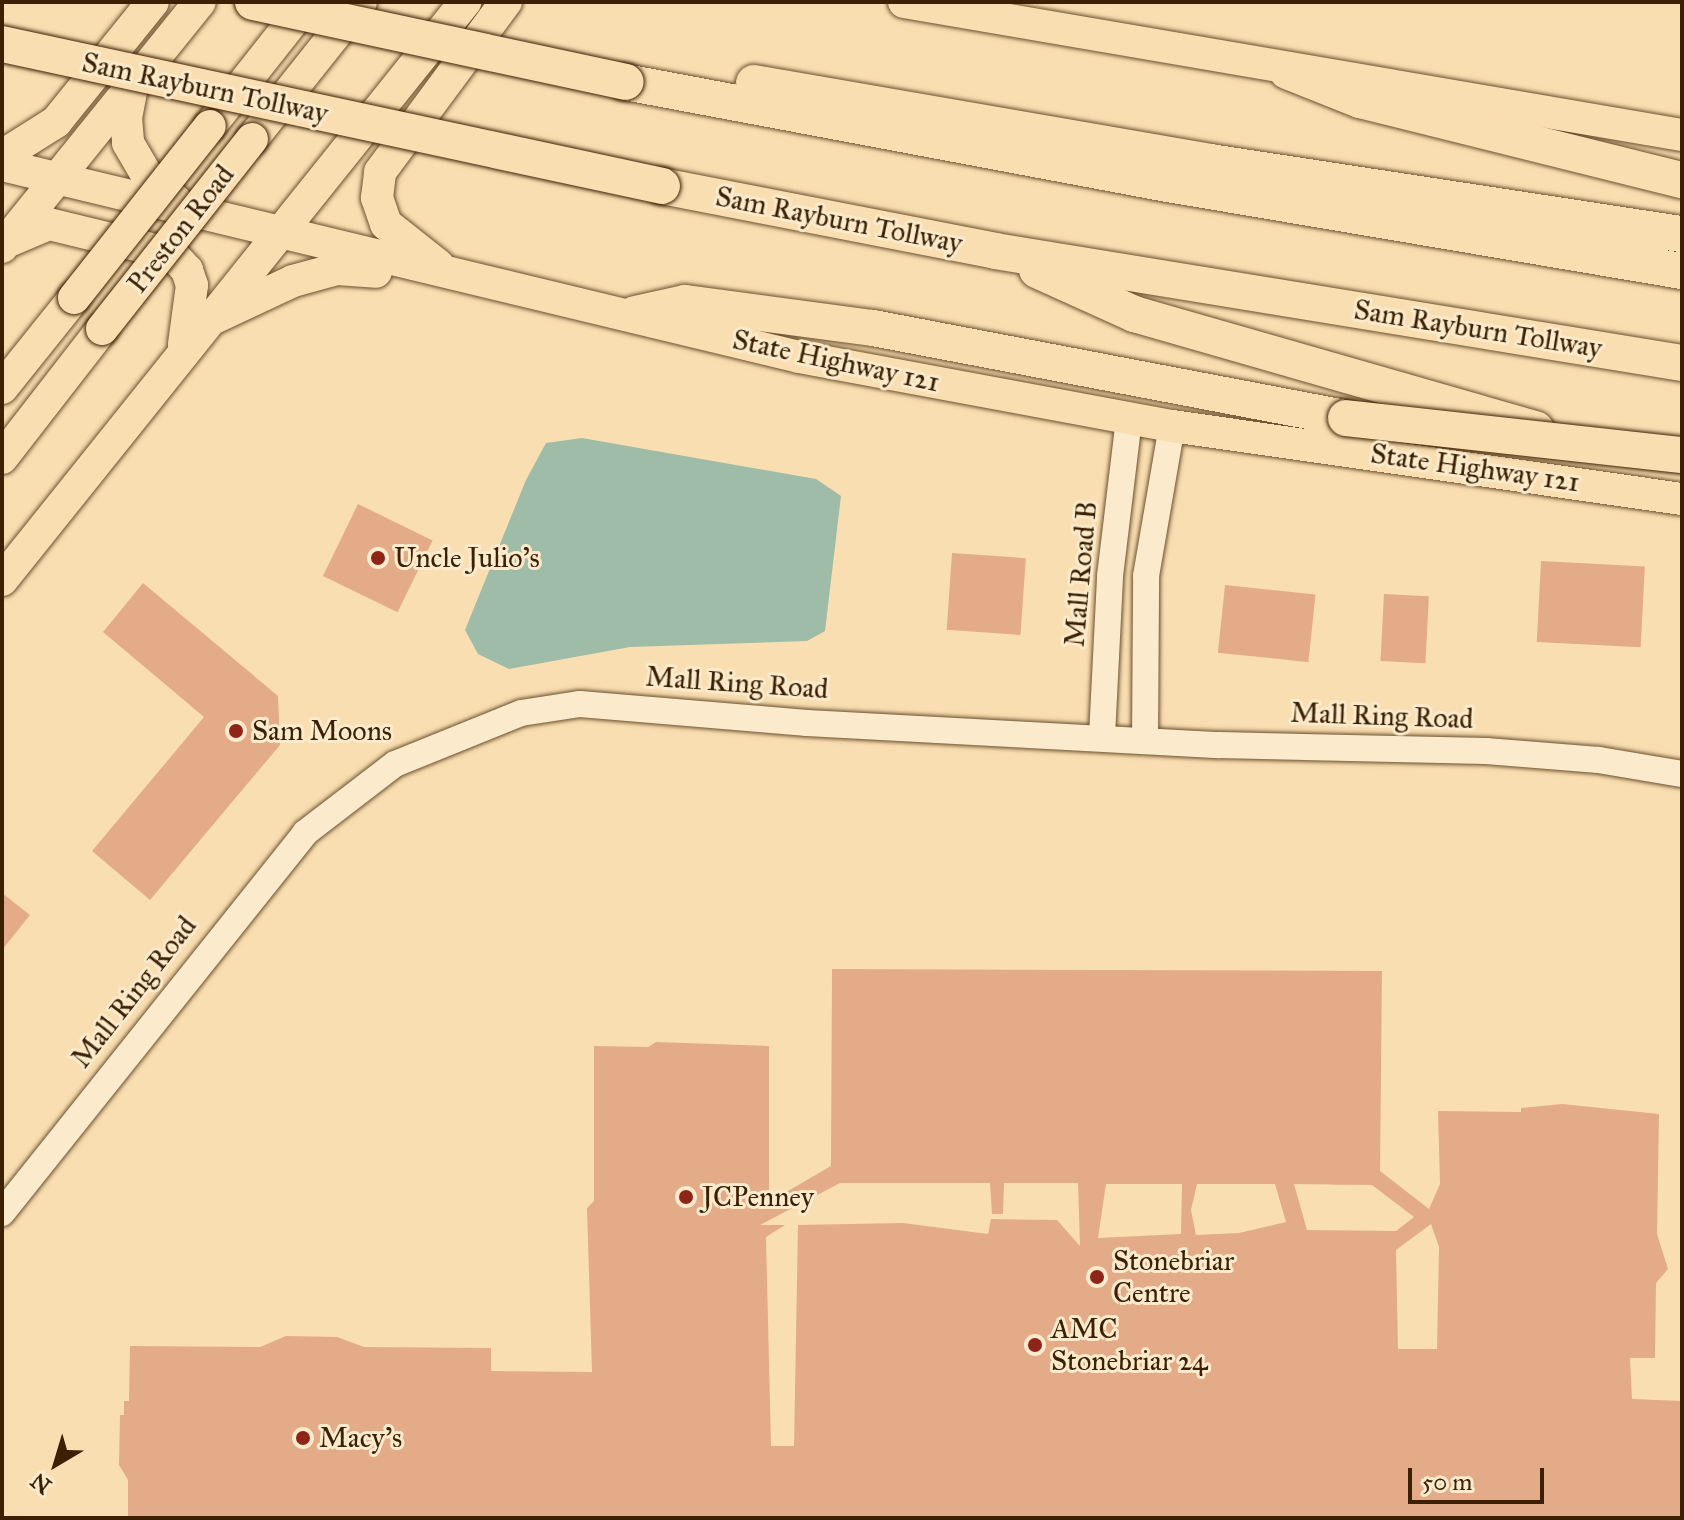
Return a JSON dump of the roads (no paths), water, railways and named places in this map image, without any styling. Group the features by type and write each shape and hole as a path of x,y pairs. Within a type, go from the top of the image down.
{"highway":[{"path":"253,2 625,82 736,93 1682,234"},
{"name":"Sam Rayburn Tollway","path":"2,44 662,186 995,251 1682,363"},
{"path":"1287,71 1360,100 1682,180"},
{"path":"736,93 1682,271"},
{"path":"995,251 1134,314 1682,466"},
{"path":"635,314 685,303 873,328 1346,418 1682,455"}],"main road":[{"path":"2,156 56,122 153,2"},
{"path":"4,245 200,2"},
{"name":"Preston Road","path":"2,388 308,2"},
{"name":"Preston Road","path":"2,458 361,2"},
{"path":"459,278 386,224 377,185 385,159 506,2"},
{"path":"904,2 1287,71 1682,135"},
{"path":"2,580 454,9"},
{"path":"133,84 126,118 128,143 152,184 184,207"},
{"name":"State Highway 121","path":"2,165 184,207 459,278 635,314 799,357 1172,426 1682,499"},
{"path":"4,245 49,224 172,254 192,285 194,335"},
{"path":"194,335 293,281 337,269 459,278"}],"street":[{"name":"Mall Road B","path":"1102,736 1110,576 1129,419"},
{"path":"1145,739 1146,576 1172,426"},
{"name":"Mall Ring Road","path":"2,1213 296,843 363,784 449,738 521,713 580,704 807,723 1486,751 1599,760 1682,774"}],"place":[{"name":"Uncle Julio's","path":"378,558"},
{"name":"Sam Moons","path":"236,731"},
{"name":"JCPenney","path":"686,1197"},
{"name":"Stonebriar Centre","path":"1097,1277"},
{"name":"AMC Stonebriar 24","path":"1035,1345"},
{"name":"Macy's","path":"303,1438"}]}
